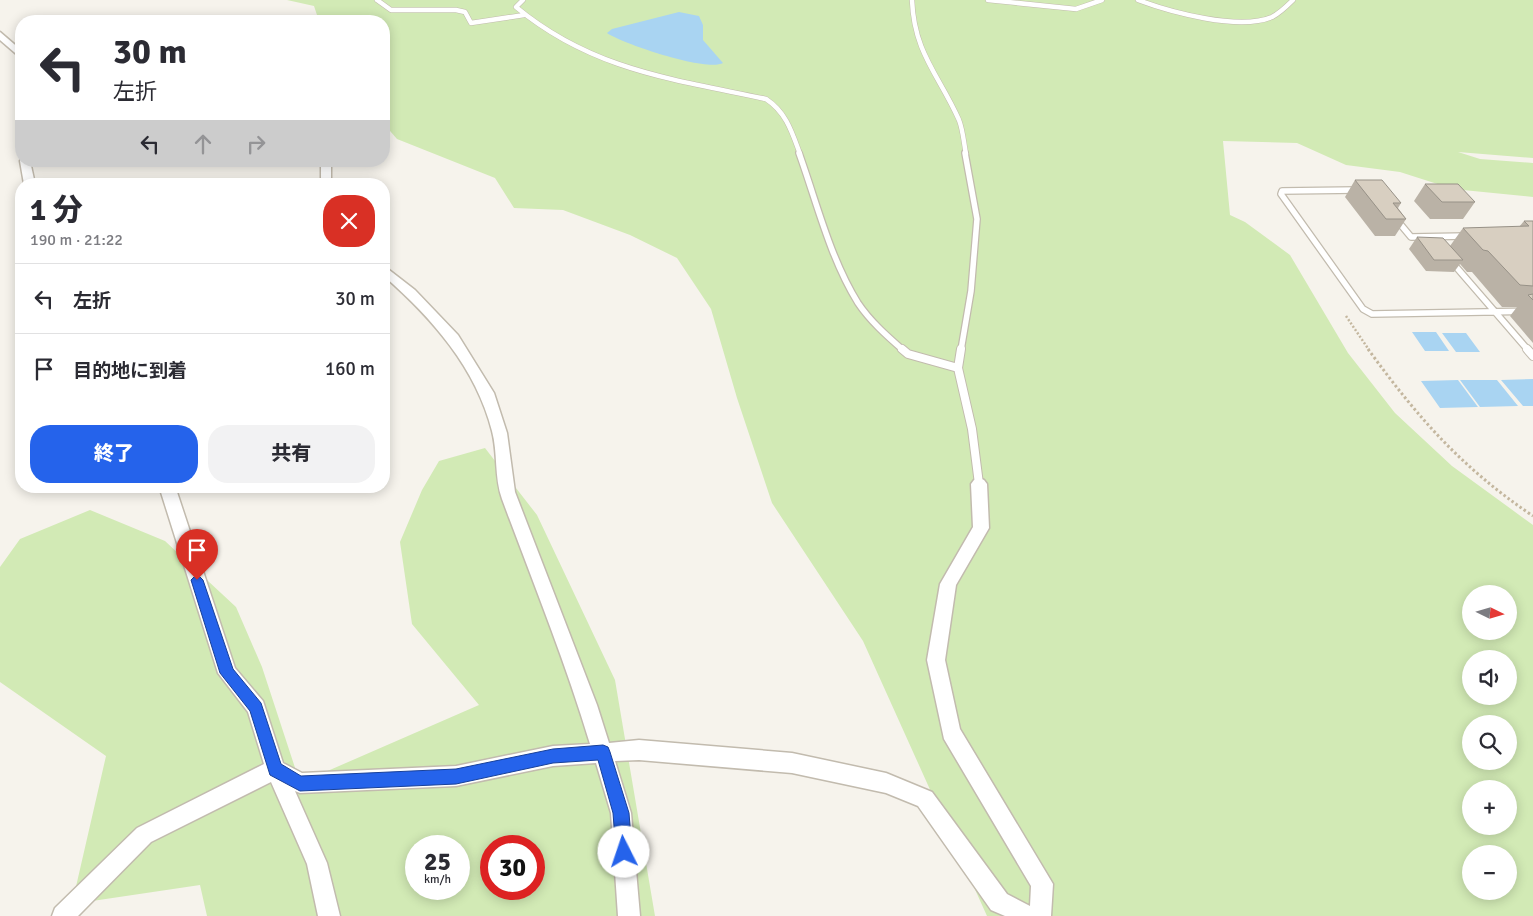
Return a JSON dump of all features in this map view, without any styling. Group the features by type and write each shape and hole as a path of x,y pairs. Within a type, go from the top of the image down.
{"street":[{"path":"2,37 15,38"},
{"path":"2,37 15,49"},
{"path":"390,275 411,293 453,338 487,393 500,433 507,492 588,705 621,813 629,916"},
{"path":"979,484 981,528 948,584 936,660 951,732 1042,884 1040,916"},
{"path":"168,493 227,673 256,708 275,769 317,863 329,916"},
{"path":"275,769 300,783 456,776 553,756 639,750 792,763 886,783 925,799 999,902 1028,916"},
{"path":"63,916 144,835 275,769"}],"lane":[{"path":"377,0 391,10 456,10 465,12 472,22 524,15"},
{"path":"523,0 516,7 524,15 566,43 607,60 651,73 766,99 777,106 789,124 840,268 859,304 880,328 908,354 958,368"},
{"path":"912,0 913,24 924,56 960,122 977,219 971,291 958,368 972,429 979,484"},
{"path":"988,0 1076,9 1102,0"},
{"path":"1138,0 1166,12 1189,18 1252,21 1269,18 1284,10 1293,0"},
{"path":"1367,190 1282,191 1280,194 1362,309 1372,314 1533,311"},
{"path":"1392,215 1411,237 1477,236"},
{"path":"1430,237 1436,244"},
{"path":"1443,252 1533,356"}],"path":[{"path":"1346,316 1371,354 1444,444 1499,493 1533,516"}],"green space":[{"path":"287,0 1533,0 1533,158 1458,152 1480,159 1533,163 1533,197 1453,189 1400,172 1346,165 1297,143 1223,141 1230,215 1245,222 1290,255 1348,353 1395,413 1452,466 1533,525 1533,916 987,916 863,641 772,503 737,398 711,309 677,258 630,235 563,210 514,208 495,178 397,139 390,131 390,15 317,15 314,6"},
{"path":"485,448 537,515 615,680 655,916 207,916 200,885 72,904 106,756 0,682 0,567 20,539 90,510 165,541 236,607 262,667 300,783 479,705 412,624 400,542 422,490 439,461"}],"water":[{"path":"679,12 699,16 703,25 703,40 723,63 714,65 700,64 665,56 630,44 607,33 612,29"},
{"path":"1412,332 1436,332 1449,351 1425,351"},
{"path":"1442,333 1466,333 1480,352 1456,352"},
{"path":"1533,379 1533,406 1523,406 1501,380"},
{"path":"1458,380 1478,407 1440,408 1421,381"},
{"path":"1460,380 1497,380 1518,406 1480,407"}],"building":[{"path":"1355,180 1382,180 1401,203 1393,203 1406,219 1386,219"},
{"path":"1425,184 1458,184 1475,202 1442,202"},
{"path":"1524,221 1533,221 1533,286 1520,285 1463,228 1529,226"},
{"path":"1417,237 1443,238 1463,260 1434,260"}],"route":[{"path":"197,580 227,673 256,708 275,769 300,783 456,776 553,756 603,752 621,813 624,852"}]}
